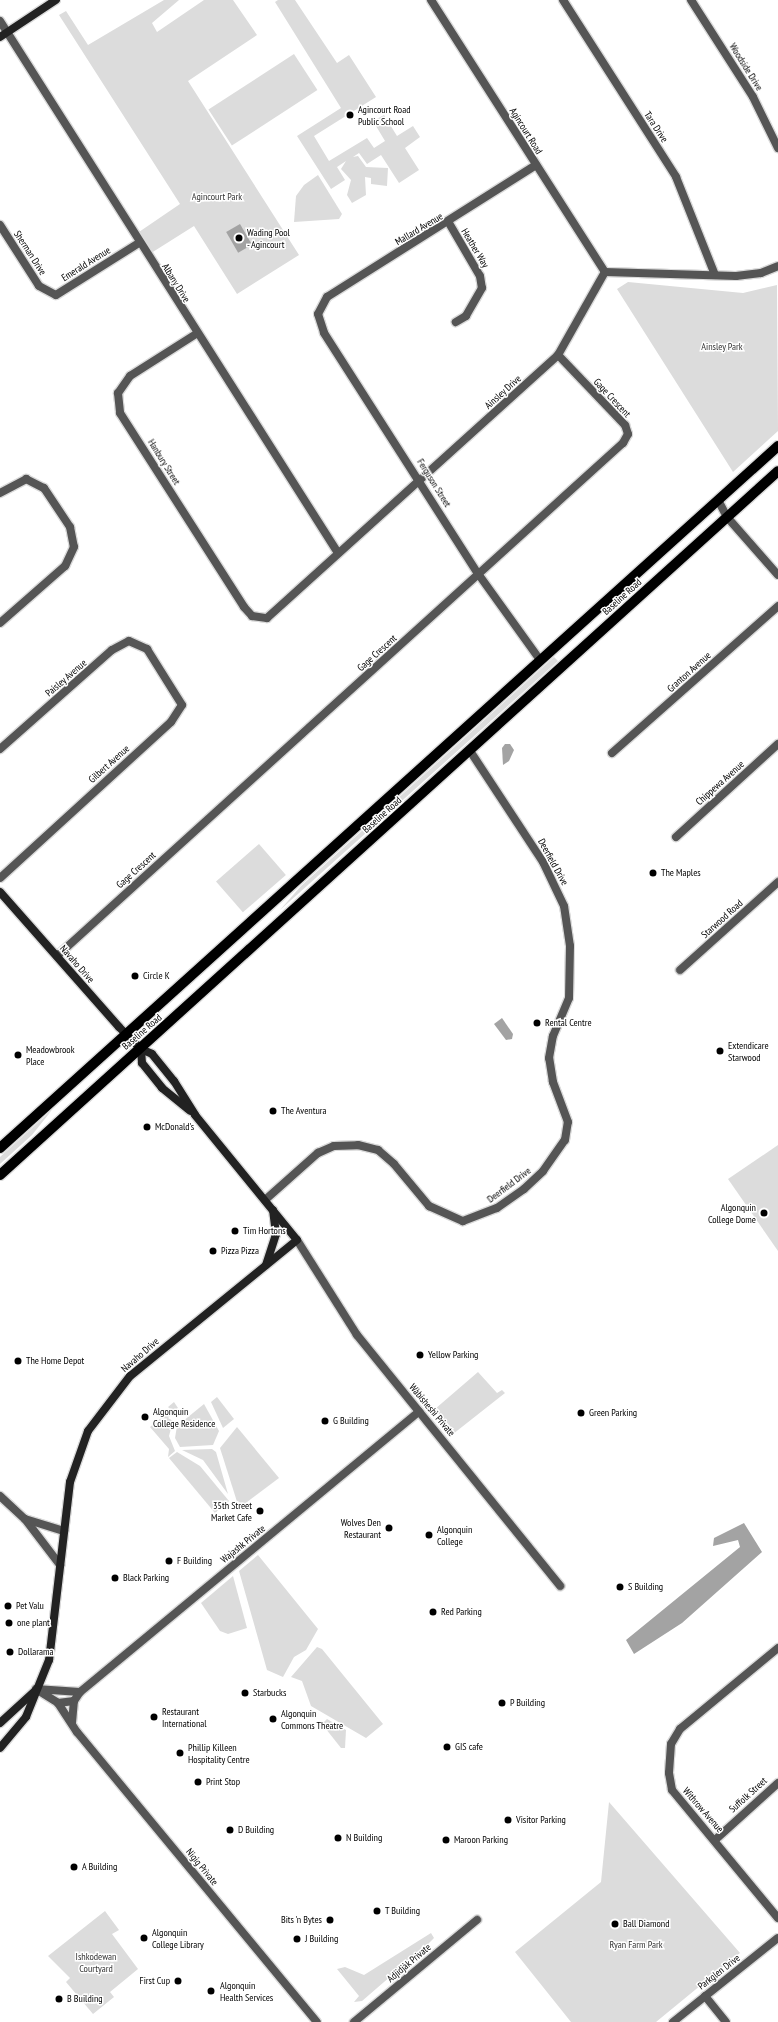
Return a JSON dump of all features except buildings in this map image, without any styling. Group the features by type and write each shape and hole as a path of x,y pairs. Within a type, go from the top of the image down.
{"main road":[{"name":"Baseline Road","path":"0,1148 778,446"},
{"name":"Baseline Road","path":"0,1175 778,471"}],"street":[{"path":"4,34 56,0"},
{"name":"Agincourt Road","path":"431,0 605,272"},
{"name":"Tara Drive","path":"563,0 676,177 715,275"},
{"name":"Woodside Drive","path":"691,0 753,97 778,148"},
{"name":"Albany Drive","path":"0,21 4,34 338,553"},
{"name":"Mallard Avenue","path":"318,314 327,297 449,223 536,165"},
{"name":"Heather Way","path":"449,223 480,276 482,288 466,316 456,322"},
{"name":"Sherman Drive","path":"0,225 44,291"},
{"name":"Emerald Avenue","path":"44,291 56,295 139,243"},
{"path":"605,272 715,275 761,273 778,266"},
{"name":"Ainsley Drive","path":"258,619 277,612 338,553 558,355 605,272"},
{"name":"Ferguson Street","path":"318,314 324,333 420,480 479,575 540,660"},
{"name":"Hanbury Street","path":"196,334 130,376 118,393 120,413 244,607 258,619"},
{"name":"Gage Crescent","path":"57,956 623,443 628,434 625,425 558,355"},
{"path":"0,492 26,479 49,492 70,527 74,547 65,566 0,623"},
{"path":"718,500 727,517 778,575"},
{"name":"Granton Avenue","path":"612,753 778,606"},
{"name":"Paisley Avenue","path":"0,749 112,650 129,640 139,643 149,652"},
{"name":"Gilbert Avenue","path":"0,878 179,714 182,705 149,652"},
{"name":"Chippewa Avenue","path":"676,837 778,744"},
{"name":"Deerfield Drive","path":"265,1200 318,1154 334,1146 358,1145 378,1150 394,1164 429,1206 463,1222 497,1208 524,1189 543,1171 564,1144 568,1122 553,1082 549,1058 553,1036 569,998 570,946 566,912 543,862 470,751"},
{"name":"Starwood Road","path":"680,970 778,882"},
{"name":"Navaho Drive","path":"0,892 141,1049 152,1054 174,1081 195,1115 298,1240 130,1376 103,1408 78,1455 70,1482 60,1565 54,1635 26,1717 0,1748"},
{"name":"Navaho Drive","path":"141,1049 142,1063 162,1088 195,1115"},
{"path":"266,1265 276,1234 273,1210"},
{"name":"Wàbisheshì Private","path":"298,1240 357,1334 560,1586"},
{"name":"Wajashk Private","path":"74,1701 80,1692 419,1412"},
{"path":"0,1496 25,1519 60,1565"},
{"path":"25,1519 64,1531"},
{"name":"Withrow Avenue","path":"778,1648 680,1729 672,1744 669,1773 672,1790 715,1840 778,1918"},
{"path":"36,1689 80,1692"},
{"path":"36,1689 58,1703 74,1701 72,1723"},
{"name":"Navaho Drive","path":"0,1723 36,1689"},
{"name":"Nigig Private","path":"58,1703 72,1723 317,2022"},
{"name":"Suffolk Street","path":"715,1840 778,1783"},
{"name":"Adjidjàk Private","path":"354,2022 477,1920"},
{"name":"Parkglen Drive","path":"673,2022 778,1938"},
{"path":"704,1996 726,2022"}],"green space":[{"name":"Agincourt Park","path":"164,0 179,0 152,23 157,32 204,0 233,0 257,35 188,81 299,255 237,294 194,226 148,255 136,234 180,204 59,15 66,11 88,45"},
{"path":"278,0 295,0 337,63 349,55 376,97 314,136 329,161 367,138 374,148 385,141 373,121 384,115 397,136 413,126 420,137 405,148 419,170 399,183 381,155 367,164 359,153 353,157 358,156 366,167 388,168 387,186 371,184 371,178 365,177 366,195 352,203 347,195 351,180 341,169 346,161 337,167 345,180 331,189 297,136 341,108 275,2"},
{"path":"294,54 317,90 232,146 208,110"},
{"path":"318,175 342,214 339,219 294,222 296,196 304,185"},
{"name":"Ainsley Park","path":"628,282 743,293 777,285 778,431 733,472 617,289"},
{"path":"554,657 558,661 280,910 301,886"},
{"path":"259,844 286,875 243,912 216,881"},
{"path":"52,1110 32,1135 0,1164 0,1157"},
{"path":"778,1145 778,1251 728,1179"},
{"path":"478,1372 497,1393 502,1390 505,1393 453,1434 435,1409"},
{"path":"217,1397 234,1419 223,1428 211,1402"},
{"path":"174,1402 178,1408 168,1418 173,1421 169,1436 175,1451 168,1457 169,1449 150,1427 171,1410 168,1407"},
{"path":"204,1404 219,1431 213,1445 180,1447 175,1438 177,1426"},
{"path":"237,1427 279,1478 239,1508 220,1448"},
{"path":"212,1449 216,1452 228,1494 203,1460 182,1450"},
{"path":"177,1452 200,1466 229,1501 215,1513 169,1458"},
{"path":"258,1555 318,1629 306,1650 294,1657 283,1677 267,1670 239,1571"},
{"path":"233,1576 247,1628 228,1634 220,1631 201,1603"},
{"path":"317,1647 322,1649 383,1724 366,1738 311,1706 302,1681 291,1677"},
{"path":"327,1719 346,1730 345,1748 341,1748 322,1724"},
{"name":"Ryan Farm Park","path":"609,1802 740,1953 656,2022 571,2022 515,1952 601,1882"},
{"name":"Ishkodewan Courtyard","path":"105,1911 119,1930 112,1934 138,1969 110,1992 114,1997 93,2014 66,1982 70,1978 48,1956"},
{"path":"431,1933 434,1938 428,1944 362,2001 354,2002 359,1996 337,1969 345,1967 364,1975"}],"shaded area":[{"name":"Wading Pool - Agincourt","path":"240,224 252,245 238,253 226,232"},
{"path":"505,744 510,744 514,750 509,761 503,765 502,748"},
{"path":"502,1018 513,1034 512,1039 506,1040 494,1024"},
{"path":"744,1523 762,1552 682,1623 634,1654 626,1640 740,1547 738,1540 713,1546 714,1538"}],"place":[{"name":"Agincourt Road Public School","path":"350,115"},
{"name":"Wading Pool - Agincourt","path":"239,238"},
{"name":"The Maples","path":"653,873"},
{"name":"Circle K","path":"135,976"},
{"name":"Rental Centre","path":"537,1023"},
{"name":"Extendicare Starwood","path":"720,1051"},
{"name":"Meadowbrook Place","path":"18,1055"},
{"name":"The Aventura","path":"273,1111"},
{"name":"McDonald's","path":"147,1127"},
{"name":"Algonquin College Dome","path":"764,1213"},
{"name":"Tim Hortons","path":"235,1231"},
{"name":"Pizza Pizza","path":"213,1251"},
{"name":"Yellow Parking","path":"420,1355"},
{"name":"The Home Depot","path":"18,1361"},
{"name":"Green Parking","path":"581,1413"},
{"name":"Algonquin College Residence","path":"145,1417"},
{"name":"G Building","path":"325,1421"},
{"name":"35th Street Market Cafe","path":"260,1511"},
{"name":"Wolves Den Restaurant","path":"389,1528"},
{"name":"Algonquin College","path":"429,1535"},
{"name":"F Building","path":"169,1561"},
{"name":"Black Parking","path":"115,1578"},
{"name":"S Building","path":"620,1587"},
{"name":"Pet Valu","path":"8,1606"},
{"name":"Red Parking","path":"433,1612"},
{"name":"one plant","path":"9,1623"},
{"name":"Dollarama","path":"10,1652"},
{"name":"Starbucks","path":"245,1693"},
{"name":"P Building","path":"502,1703"},
{"name":"Restaurant International","path":"154,1717"},
{"name":"Algonquin Commons Theatre","path":"273,1719"},
{"name":"GIS cafe","path":"447,1747"},
{"name":"Phillip Killeen Hospitality Centre","path":"180,1753"},
{"name":"Print Stop","path":"198,1782"},
{"name":"Visitor Parking","path":"508,1820"},
{"name":"D Building","path":"230,1830"},
{"name":"N Building","path":"338,1838"},
{"name":"Maroon Parking","path":"446,1840"},
{"name":"A Building","path":"74,1867"},
{"name":"T Building","path":"377,1911"},
{"name":"Bits 'n Bytes","path":"330,1920"},
{"name":"Ball Diamond","path":"615,1924"},
{"name":"Algonquin College Library","path":"144,1938"},
{"name":"J Building","path":"297,1939"},
{"name":"First Cup","path":"178,1981"},
{"name":"Algonquin Health Services","path":"211,1991"},
{"name":"B Building","path":"59,1999"}]}
